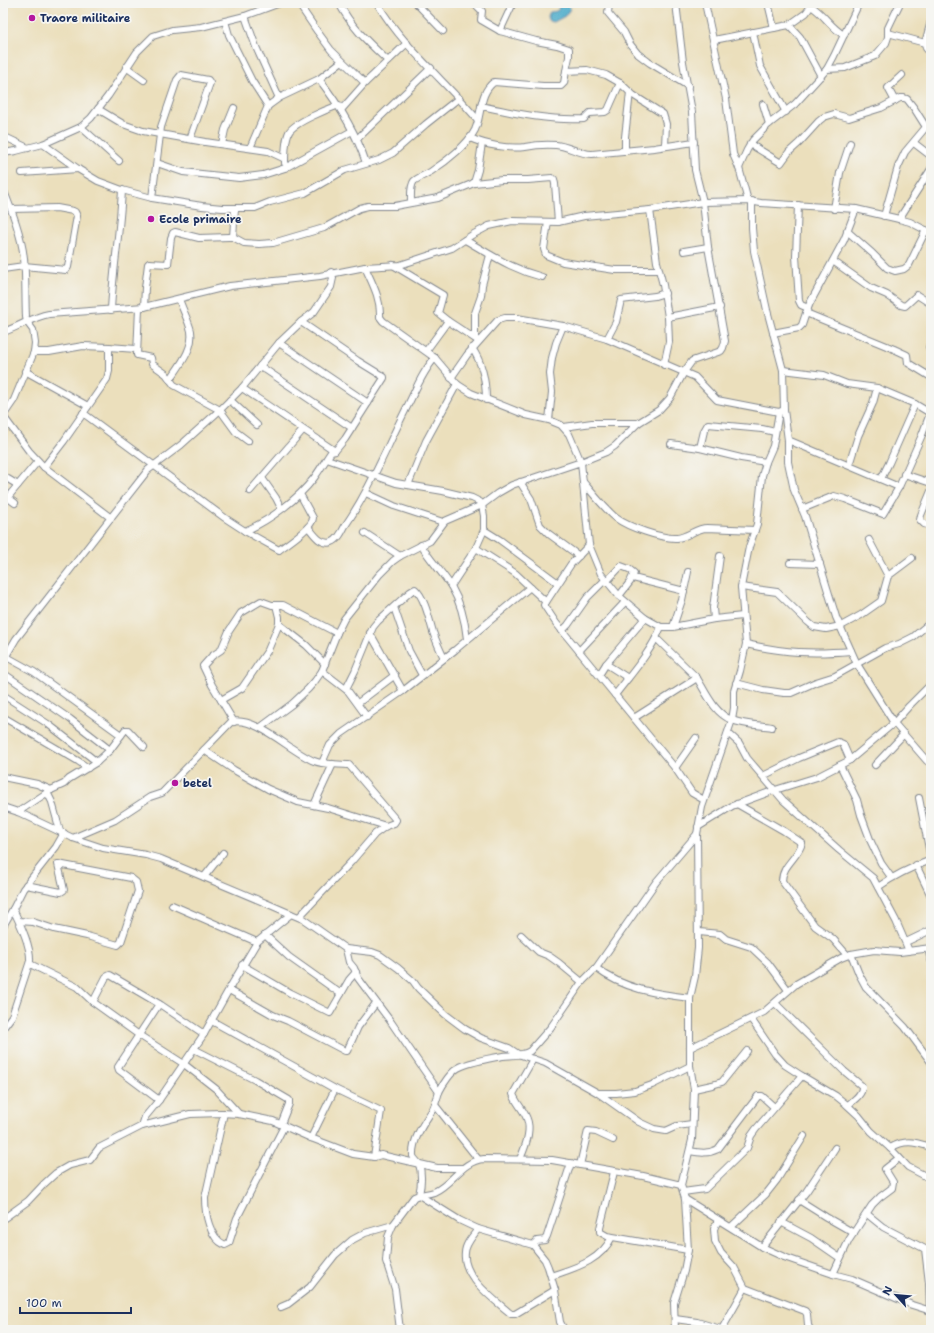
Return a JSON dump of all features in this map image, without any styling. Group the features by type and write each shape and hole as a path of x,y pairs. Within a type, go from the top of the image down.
{"street":[{"path":"3,153 44,144 81,126 98,109 137,52 153,36 172,30 201,27 245,16 280,3"},
{"path":"298,3 316,31 331,50 365,83"},
{"path":"339,3 346,16 360,35 388,61"},
{"path":"377,3 407,43 478,120"},
{"path":"416,3 443,31"},
{"path":"411,202 412,188 415,181 434,170 470,138 476,128 481,106 487,90 494,82 543,86 561,86 564,83 569,49 500,31 481,20 482,11 474,3"},
{"path":"500,31 513,3"},
{"path":"609,3 608,13 624,32 630,44 638,54 688,86"},
{"path":"261,727 308,690 322,671 337,633 352,609 392,561 430,541 448,519 482,504 498,493 520,482 557,471 606,452 615,446 638,423 659,410 666,402 692,361 721,351 723,348 724,341 720,307 708,247 703,202 695,170 692,112 683,62 676,3"},
{"path":"675,1330 675,1297 684,1271 688,1250 685,1199 682,1189 692,1140 694,1088 690,1066 690,998 698,961 698,830 704,800 732,720 734,708 733,693 746,644 741,587 749,547 758,519 762,476 773,446 781,411 783,370 754,250 750,201 733,154 726,98 706,3"},
{"path":"768,3 774,28"},
{"path":"739,168 750,144 768,124 795,104 827,69 859,3"},
{"path":"827,69 845,68 875,56 886,42 890,22 900,3"},
{"path":"714,40 789,25 803,15 811,5 820,12 835,30 844,35"},
{"path":"245,16 256,47 279,98"},
{"path":"225,21 229,35 252,81 268,106"},
{"path":"931,21 925,43 926,48 931,54"},
{"path":"789,25 800,37 821,76"},
{"path":"753,32 760,66 786,112"},
{"path":"888,33 925,43"},
{"path":"285,168 288,136 291,129 317,114 340,107 407,43"},
{"path":"250,148 268,106 279,98 319,79 342,61"},
{"path":"126,67 144,80"},
{"path":"357,139 431,68"},
{"path":"566,71 587,70 606,75 659,110 664,116 666,124 666,146"},
{"path":"152,198 163,119 178,77 181,75 208,80 210,83 190,139"},
{"path":"894,101 888,88 902,75"},
{"path":"319,79 340,107 357,139 366,163"},
{"path":"481,106 525,115 584,119 591,113 604,112 608,110 620,83"},
{"path":"625,151 625,136 630,92"},
{"path":"44,144 78,169 98,181 122,190 152,198 202,206 255,208 270,202 296,196 317,187 345,170 379,160 393,153 459,98"},
{"path":"750,144 781,163 789,152 800,143 824,117 834,114 849,118 881,108 902,98 908,100 929,125 905,152 898,167 884,216"},
{"path":"763,104 768,124"},
{"path":"222,144 225,130 234,108"},
{"path":"98,109 130,128 268,151 285,160"},
{"path":"81,126 119,161"},
{"path":"157,163 183,172 239,178 262,175 285,168 352,131"},
{"path":"3,136 28,148"},
{"path":"470,138 482,143 518,147 532,145 559,145 573,151 587,154 625,151 694,142"},
{"path":"474,183 478,170 482,143"},
{"path":"834,209 840,173 850,143"},
{"path":"914,143 931,156"},
{"path":"22,173 78,169"},
{"path":"899,219 931,169"},
{"path":"248,441 236,432 220,410 178,387 166,374 152,364 151,358 137,355 136,349 148,264 168,264 173,233 178,232 199,238 233,237 244,243 272,243 324,228 360,208 368,206 395,206 442,196 474,183 502,180 553,178 555,184 558,222"},
{"path":"3,189 11,209 22,247 26,317 27,322 33,330 35,343 34,352 14,400 3,416 44,467 111,518"},
{"path":"111,310 122,190"},
{"path":"3,332 15,328 37,316 142,307 230,286 304,278 365,267 400,265 452,248 484,228 512,221 558,222 584,216 650,210 703,202 750,201 856,210 899,219 929,231 909,266 895,271 887,268 872,252 847,231"},
{"path":"798,205 796,256 799,301 801,305 807,310 894,348 907,356 908,363 931,377"},
{"path":"3,269 24,266 42,267 64,271 67,269 72,245 76,214 73,211 57,208 11,209"},
{"path":"233,237 235,208"},
{"path":"650,210 668,317 669,342 664,365"},
{"path":"773,333 800,327 802,325 807,310 833,261 856,210"},
{"path":"548,222 544,249 546,255 550,257 564,262 615,270 659,270"},
{"path":"465,240 518,269 542,276"},
{"path":"684,251 708,247"},
{"path":"477,340 475,313 480,299 490,255"},
{"path":"833,261 871,288 887,295 901,305 905,306 917,295 931,304"},
{"path":"393,265 443,295 438,312 448,321 477,340"},
{"path":"365,267 377,294 380,306 380,317 435,358 457,384 486,400 526,415 549,420 564,428 569,434 582,462 589,544 597,566 606,581 625,602 645,618 661,627 673,627 714,619 743,616"},
{"path":"121,735 34,672 4,659 16,639 148,470 181,445 220,410 242,388 279,343 300,322 314,312 328,294 332,284 331,272"},
{"path":"607,339 616,322 621,300 655,296 665,293"},
{"path":"170,380 188,351 191,341 190,328 179,299"},
{"path":"668,317 720,307"},
{"path":"451,378 477,340 498,320 505,318 517,318 563,326 607,339 664,365 695,377 717,400 781,411"},
{"path":"426,351 448,321"},
{"path":"245,531 261,523 300,494 315,477 331,452 335,451 352,428 384,377 300,322"},
{"path":"549,420 552,392 550,374 552,358 563,326"},
{"path":"279,343 368,403"},
{"path":"931,343 929,347 931,350"},
{"path":"34,352 49,352 83,346 136,349"},
{"path":"44,467 107,379 109,371 109,347"},
{"path":"472,348 483,372 486,384 486,400"},
{"path":"308,527 323,542 331,543 338,537 366,493 415,390 435,358"},
{"path":"260,366 352,428"},
{"path":"783,370 824,375 847,384 877,388 930,412 922,435 899,487 882,514 836,496 830,497 802,509"},
{"path":"25,371 88,406"},
{"path":"408,485 426,440 457,384"},
{"path":"242,388 335,451"},
{"path":"849,465 858,436 873,403 877,388"},
{"path":"230,400 257,424"},
{"path":"881,479 915,404"},
{"path":"781,411 788,440 788,462 791,478 836,617 858,664 894,723 930,761 931,769"},
{"path":"83,413 245,531 279,550 312,523 313,518 300,494"},
{"path":"564,428 598,422 638,423"},
{"path":"700,448 704,431 708,424 762,429 775,432"},
{"path":"250,491 282,452 303,430"},
{"path":"788,440 899,487"},
{"path":"671,444 700,448 741,458 766,462"},
{"path":"327,458 396,483 457,494 476,499 482,504 484,530 476,548 451,586"},
{"path":"15,503 5,496 18,484 38,461"},
{"path":"904,474 931,483"},
{"path":"3,476 18,484"},
{"path":"262,478 281,508"},
{"path":"520,482 531,499 540,525 549,534 579,556"},
{"path":"584,483 603,506 617,518 654,534 666,537 680,537 700,529 707,528 755,530"},
{"path":"931,491 920,515 920,520 924,524 931,526"},
{"path":"366,493 390,504 444,522"},
{"path":"484,530 558,583"},
{"path":"365,533 400,556"},
{"path":"869,540 888,576"},
{"path":"589,544 558,583 544,605 562,631 675,768 692,793 704,800"},
{"path":"421,545 451,586 463,614 467,639"},
{"path":"476,548 515,573 546,602"},
{"path":"714,619 713,608 720,556"},
{"path":"741,587 777,592 814,627 826,629 841,626 861,615 881,601 888,576 912,558"},
{"path":"790,563 820,564"},
{"path":"562,631 568,626 587,598 622,566 634,573 633,578 619,596"},
{"path":"673,627 688,572"},
{"path":"633,578 684,591"},
{"path":"322,763 332,742 353,725 404,691 531,588"},
{"path":"346,689 370,633 378,621 410,592 416,590 427,613 434,636 444,658"},
{"path":"234,722 206,675 203,665 221,650 229,631 242,613 260,601 276,605 284,605 337,633"},
{"path":"579,651 625,602"},
{"path":"221,700 243,688 268,650 279,624 279,616 276,605"},
{"path":"394,607 409,651 422,675"},
{"path":"599,675 606,664 645,618"},
{"path":"736,683 763,690 788,693 835,676 885,648 899,644 912,637 931,622"},
{"path":"279,624 304,643 325,664"},
{"path":"615,695 656,638 661,627"},
{"path":"370,633 404,691"},
{"path":"656,638 697,678 712,704 722,714 732,720 772,728"},
{"path":"746,644 806,653 851,651"},
{"path":"606,664 628,678"},
{"path":"322,671 346,689 367,717"},
{"path":"3,673 70,719 110,750"},
{"path":"358,703 395,674"},
{"path":"634,718 697,678"},
{"path":"419,1195 421,1181 419,1164 413,1156 414,1144 435,1105 439,1092 449,1077 458,1068 481,1060 528,1053 552,1027 582,982 596,968 656,882 698,830 725,810 737,804 775,790 810,780 850,760 894,723 914,700 931,684"},
{"path":"3,695 48,724 97,762"},
{"path":"3,717 88,768"},
{"path":"73,838 115,820 150,797 162,793 231,722 261,727 313,761 348,765 396,820 394,823 386,826 370,839 351,862 299,917"},
{"path":"18,812 97,762 110,750 125,730 128,730 144,747"},
{"path":"728,733 739,743 747,758 799,815 873,878 909,950"},
{"path":"875,766 904,734"},
{"path":"675,768 696,738"},
{"path":"763,776 799,758 838,742 843,744 850,760"},
{"path":"204,750 234,770 268,789 298,802 328,808 386,826"},
{"path":"314,805 333,764"},
{"path":"840,766 857,800 871,842 881,863 892,877"},
{"path":"3,777 37,784 49,791 62,832 49,856 26,885 3,926"},
{"path":"878,887 892,877 931,859 919,798"},
{"path":"737,804 802,843 798,852 784,870 782,881 815,926 833,939 849,955 866,987 905,1027 931,1062"},
{"path":"3,806 73,838 103,848 162,859 299,917 346,949 372,952 391,962 456,1022 481,1038 509,1048 518,1054 545,1063 598,1093 639,1122 654,1129 666,1131 677,1126 692,1124"},
{"path":"204,877 223,853"},
{"path":"19,921 33,922 54,929 87,936 118,945 121,942 138,891 135,880 58,864 49,856"},
{"path":"26,885 63,892 64,890 58,864"},
{"path":"916,865 931,896"},
{"path":"172,905 257,942"},
{"path":"3,1028 12,1016 30,964 30,954 19,921 13,909"},
{"path":"142,1126 145,1117 159,1100 204,1034 242,965 257,942 291,914"},
{"path":"906,942 931,930"},
{"path":"699,932 720,934 726,939 751,947 768,963 788,990"},
{"path":"265,935 288,957 341,994"},
{"path":"522,935 537,950 559,964 582,982"},
{"path":"346,949 349,962 358,978 439,1092"},
{"path":"690,1048 764,1012 800,981 819,971 833,961 849,955 874,950 900,952 929,949 931,960"},
{"path":"30,964 76,987 93,1002 139,1035 184,1064 220,1092 239,1114"},
{"path":"242,965 290,993 329,1013 349,980 356,972"},
{"path":"596,968 610,977 638,989 651,993 690,998"},
{"path":"93,1002 105,979 110,975 159,1004 204,1034"},
{"path":"229,990 275,1016 288,1021 345,1051 347,1051 358,1027 376,1003"},
{"path":"774,1003 862,1087 860,1094 848,1105"},
{"path":"159,1004 118,1068 159,1100"},
{"path":"751,1019 780,1060 792,1070 836,1096 848,1105 871,1131 908,1167 931,1179"},
{"path":"212,1021 335,1089 381,1111 374,1157"},
{"path":"194,1049 255,1080 289,1100 282,1125 237,1218 229,1243 225,1245 217,1240 213,1234 205,1208 205,1198 224,1113"},
{"path":"694,1088 712,1086 722,1082 747,1051"},
{"path":"520,1159 527,1139 528,1125 527,1119 513,1094 533,1059"},
{"path":"598,1093 635,1091 690,1066"},
{"path":"400,1330 395,1289 386,1261 388,1237 393,1225 412,1200 419,1195 433,1193 440,1189 462,1168 478,1159 552,1160 643,1176 682,1189 705,1189 746,1148 752,1134 802,1076"},
{"path":"312,1138 335,1089"},
{"path":"690,1151 707,1153 718,1149 758,1096 762,1096 774,1107"},
{"path":"435,1105 478,1159"},
{"path":"3,1219 28,1201 56,1173 70,1165 90,1160 99,1148 142,1126 190,1114 239,1114 282,1125 353,1154 374,1157 381,1155 437,1168 462,1168"},
{"path":"580,1165 588,1131 596,1132 613,1140"},
{"path":"731,1228 761,1200 770,1189 804,1136"},
{"path":"890,1148 906,1142 931,1148"},
{"path":"762,1247 818,1176 835,1148"},
{"path":"833,1274 840,1258 866,1214 875,1201 892,1188 893,1182 885,1169 899,1158"},
{"path":"533,1244 537,1241 545,1240 547,1236 571,1163"},
{"path":"614,1172 600,1230 603,1235 688,1250"},
{"path":"419,1195 459,1220 478,1229 533,1244 545,1260 551,1276 559,1316 564,1330"},
{"path":"685,1199 762,1247 833,1274 852,1279 912,1305 930,1311 925,1249 883,1227 866,1214"},
{"path":"799,1200 854,1233"},
{"path":"718,1220 714,1229 715,1241 721,1253 734,1267 745,1288 805,1311 810,1330"},
{"path":"781,1222 810,1238 840,1258"},
{"path":"281,1307 288,1304 310,1287 336,1255 352,1240 365,1233 393,1225"},
{"path":"478,1229 467,1245 464,1253 465,1265 480,1285 511,1314 515,1314 555,1290"},
{"path":"551,1276 577,1267 595,1258 606,1247 612,1237"},
{"path":"675,1319 697,1322 723,1329 745,1288"}],"water":[{"path":"556,3 569,3 570,9 565,16 554,22 549,21 548,17 550,12 557,11 559,8"}],"place":[{"name":"Traore militaire","path":"32,18"},
{"name":"Ecole primaire","path":"151,219"},
{"name":"betel","path":"175,783"}]}
